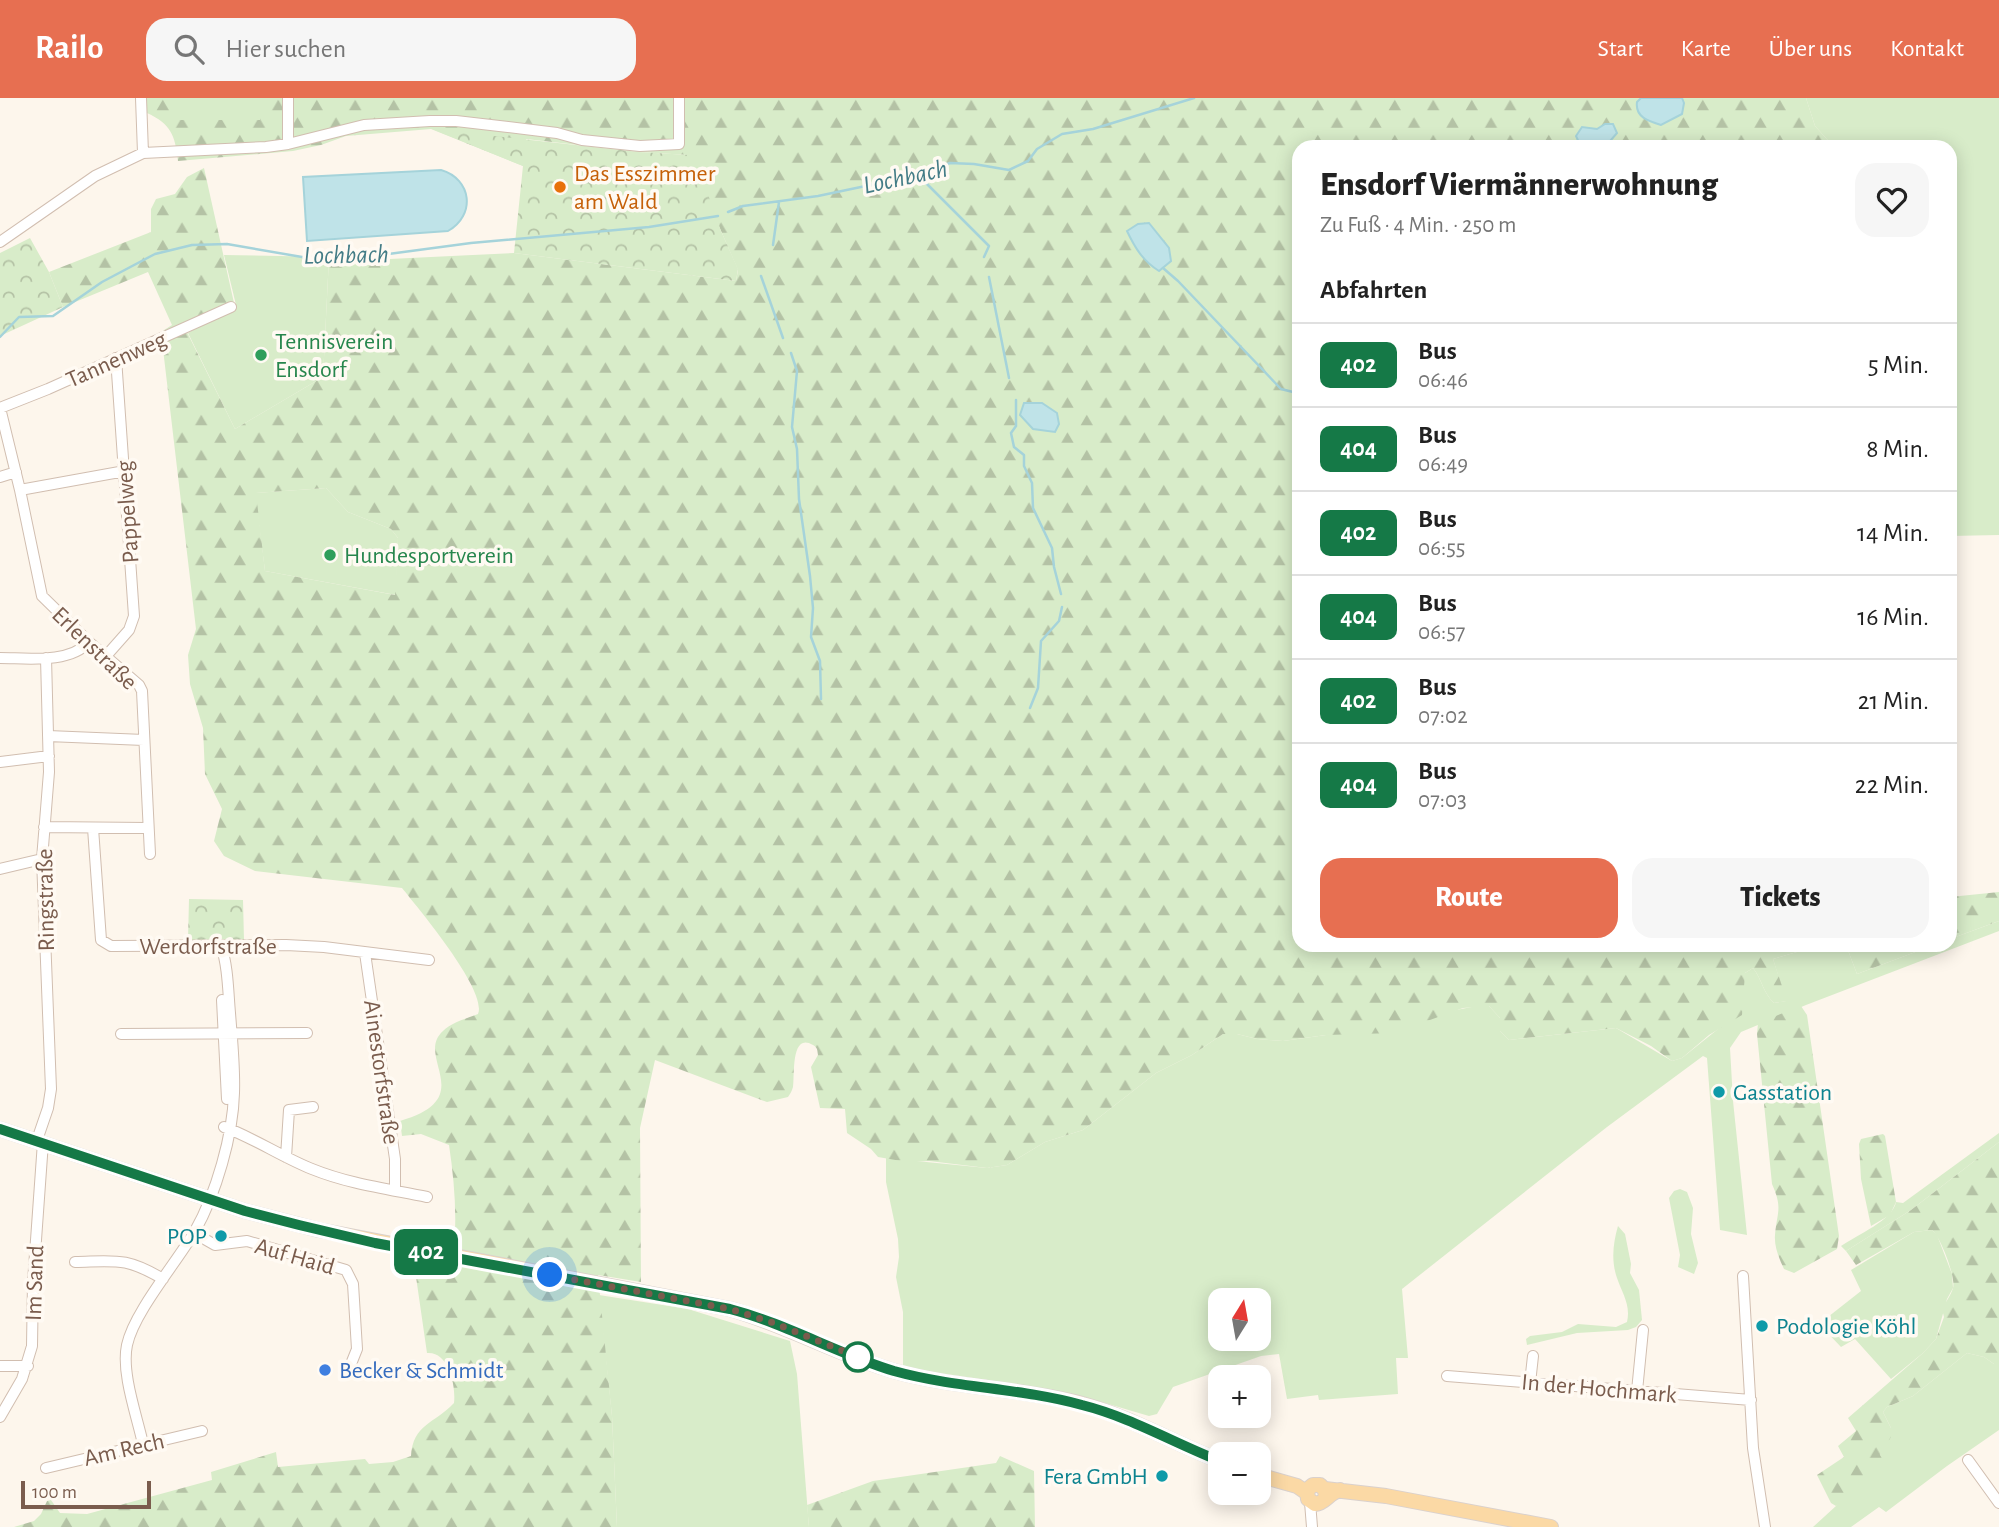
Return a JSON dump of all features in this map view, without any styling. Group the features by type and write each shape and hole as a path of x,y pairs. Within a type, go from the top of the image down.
{"main road":[{"path":"0,1129 278,1220 375,1243 730,1309 774,1323 905,1374 1085,1405 1123,1418 1208,1456"},
{"path":"1271,1478 1316,1495 1341,1490 1545,1526"}],"street":[{"path":"141,98 143,153"},
{"path":"288,98 288,144"},
{"path":"0,242 95,176 143,153 266,148 364,125 430,121 456,121 640,146 679,144 679,98"},
{"name":"Tannenweg","path":"0,408 232,307"},
{"name":"Pappelweg","path":"106,656 129,630 134,616 116,358"},
{"name":"Erlenstraße","path":"0,408 20,490 40,592 46,601 142,691 150,854"},
{"path":"20,490 125,471"},
{"path":"0,477 16,472"},
{"path":"0,658 46,659 78,650 89,642"},
{"name":"Ringstraße","path":"40,1141 51,1090 42,859 48,756 46,659"},
{"path":"48,736 144,740"},
{"path":"0,762 48,756"},
{"path":"44,827 147,828"},
{"name":"Werdorfstraße","path":"93,828 101,940 104,944 324,947 429,960"},
{"path":"0,869 42,859"},
{"path":"143,1444 127,1373 126,1347 132,1330 194,1233 209,1198 214,1165 227,1128 228,1032 219,960 221,944"},
{"name":"Ainestorfstraße","path":"365,953 395,1159 395,1191"},
{"path":"121,1034 307,1033"},
{"path":"286,1157 289,1110 313,1107"},
{"path":"227,1128 333,1177 427,1197"},
{"name":"Im Sand","path":"0,1417 28,1366 32,1346 40,1141"},
{"name":"Auf Haid","path":"194,1233 215,1245 247,1241 346,1270 354,1284 357,1349 351,1364"},
{"path":"75,1262 127,1261 144,1267 163,1279"},
{"path":"1743,1276 1756,1471 1765,1527"},
{"path":"1637,1391 1643,1330"},
{"path":"1530,1383 1533,1356"},
{"path":"0,1366 28,1366"},
{"name":"In der Hochmark","path":"1447,1376 1751,1400"},
{"name":"Am Rech","path":"46,1468 202,1431"},
{"path":"1968,1460 1999,1503"},
{"path":"1312,1527 1316,1495"}],"green space":[{"path":"147,98 178,98 179,120 260,120 260,98 1806,98 1815,126 1828,140 1292,140 1292,952 1797,952 1773,959 1787,1001 1774,1003 1753,968 1745,973 1742,1015 1709,1035 1682,1058 1672,1061 1651,1046 1616,1028 1509,1040 1500,1031 1500,1018 1489,1006 1463,1008 1394,1033 1326,1035 1283,1041 1223,1034 1192,1055 1156,1073 1083,1130 1045,1142 1007,1165 987,1168 878,1157 847,1133 845,1109 820,1108 811,1067 818,1055 817,1048 806,1042 800,1044 797,1050 793,1087 789,1096 767,1102 655,1060 640,1128 641,1282 598,1275 612,1416 617,1527 14,1527 34,1521 47,1501 51,1500 60,1513 87,1514 212,1480 211,1472 276,1452 278,1467 365,1459 369,1464 393,1462 411,1456 420,1431 454,1403 454,1388 446,1363 435,1354 427,1353 414,1263 422,1260 452,1265 455,1205 449,1145 421,1134 402,1136 400,1121 424,1112 436,1101 441,1089 441,1077 435,1053 436,1041 443,1031 478,1014 473,987 463,969 402,888 255,871 224,856 214,841 222,809 205,774 203,728 190,684 188,655 196,629 161,332 172,325 148,272 63,307 49,272 151,232 151,209 156,199 175,194 187,177 204,168 234,303 184,326 235,429 323,377 329,257 348,261 514,253 736,281 738,270 688,155 526,139 523,166 431,129 346,136 293,151 178,161 170,131 162,121 147,113","holes":["326,488 348,512 391,529 398,538 395,595 265,571 256,493"]},
{"path":"178,98 260,98 260,120 178,120"},
{"path":"1806,98 1999,98 1999,535 1957,536 1957,140 1828,140 1815,126"},
{"path":"432,129 689,155 699,169 738,269 736,281 514,253 523,166"},
{"path":"30,238 49,272 63,307 0,336 0,253"},
{"name":"Tennisverein Ensdorf","path":"224,255 329,257 323,377 235,429 188,333 236,305"},
{"name":"Hundesportverein","path":"326,488 348,512 391,529 398,538 396,595 265,571 255,493"},
{"path":"1999,892 1999,921 1957,936 1957,896"},
{"path":"189,899 243,900 244,940 188,940"},
{"path":"1999,921 1999,931 1957,947 1957,936"},
{"path":"1797,952 1849,952 1857,974 1915,952 1944,952 1741,1032 1730,1048 1747,1235 1720,1230 1707,1058 1703,1056 1607,1127 1402,1289 1408,1358 1396,1358 1398,1394 1319,1400 1318,1395 1287,1399 1279,1354 1261,1356 1235,1365 1208,1365 1208,1375 1173,1387 1157,1414 1149,1416 1081,1396 918,1370 903,1365 903,1312 896,1277 898,1239 886,1182 886,1158 987,1168 1007,1165 1045,1142 1083,1130 1156,1073 1192,1055 1223,1034 1283,1041 1482,1005 1489,1006 1500,1018 1500,1031 1509,1040 1616,1028 1672,1061 1682,1058 1723,1025 1745,973 1753,968 1774,1003 1786,1001 1773,959"},
{"path":"1849,952 1915,952 1857,974"},
{"path":"1801,1006 1807,1015 1839,1236 1837,1249 1794,1273 1784,1269 1775,1244 1778,1205 1772,1184 1757,1034 1758,1023"},
{"path":"1999,1133 1999,1142 1911,1210 1846,1251 1841,1246 1881,1221 1896,1202 1903,1203"},
{"path":"1883,1134 1896,1202 1890,1215 1871,1226 1861,1179 1859,1144 1861,1139"},
{"path":"1999,1142 1999,1364 1967,1353 1913,1396 1887,1407 1883,1412 1891,1428 1891,1437 1880,1455 1886,1465 1884,1473 1836,1506 1831,1503 1817,1475 1844,1457 1838,1446 1856,1431 1848,1418 1936,1339 1944,1317 1942,1309 1952,1291 1953,1283 1947,1258 1932,1230 1914,1232 1856,1265 1846,1251 1911,1210"},
{"path":"1680,1189 1687,1192 1693,1208 1691,1234 1698,1263 1694,1274 1678,1267 1680,1255 1669,1198 1674,1191"},
{"path":"1618,1226 1625,1234 1631,1264 1630,1273 1639,1290 1642,1320 1636,1327 1628,1330 1577,1333 1527,1345 1526,1339 1530,1336 1562,1332 1578,1324 1616,1327 1627,1322 1627,1305 1613,1259"},
{"path":"1932,1230 1937,1235 1952,1274 1953,1288 1947,1299 1936,1339 1891,1379 1855,1339 1841,1347 1819,1324 1861,1291 1851,1270 1914,1232"},
{"path":"599,1295 688,1309 790,1341 797,1374 809,1527 617,1527 612,1416"},
{"path":"1967,1353 1999,1364 1999,1430 1886,1512 1879,1507 1851,1527 1813,1527 1836,1506 1880,1455 1891,1428 1883,1412 1887,1407 1913,1396"},
{"path":"1000,1456 1034,1471 1035,1527 809,1527 807,1505 873,1481 996,1463"}],"water":[{"path":"1641,98 1682,98 1682,114 1661,125 1651,122 1643,118 1638,111 1637,102"},
{"path":"1605,124 1613,124 1617,133 1611,140 1578,140 1576,136 1582,127 1597,129"},
{"path":"441,170 459,181 467,198 463,216 448,231 307,241 303,177"},
{"path":"1149,223 1169,248 1171,261 1159,271 1140,254 1127,231 1138,224"},
{"path":"1024,403 1042,403 1057,413 1059,424 1055,432 1033,429 1020,415"}],"waterway":[{"name":"Lochbach","path":"728,212 743,206 818,196 918,175 950,163 1009,170 1028,161 1037,149 1062,134 1093,129 1194,98"},
{"path":"918,175 989,246 984,257"},
{"path":"773,245 779,202"},
{"name":"Lochbach","path":"0,337 19,317 53,316 102,282 155,254 192,245 227,244 302,257 366,257 471,243 649,227 718,216"},
{"path":"1163,268 1281,389 1292,392"},
{"path":"761,276 783,338"},
{"path":"989,277 1009,378"},
{"path":"791,353 797,371 792,427 797,449 799,499 813,608 811,637 820,661 821,699"},
{"path":"1016,400 1016,426 1011,433 1014,447 1024,455 1024,466 1032,483 1033,508 1052,548 1061,594"},
{"path":"1030,708 1038,688 1041,641 1059,621 1062,607"}],"bus line":[{"name":"402","path":"0,1129 278,1220 375,1243 742,1312 905,1374 1085,1405 1123,1418 1208,1456"}],"place":[{"name":"Das Esszimmer am Wald","path":"560,187"},
{"name":"Tennisverein Ensdorf","path":"261,355"},
{"name":"Hundesportverein","path":"330,555"},
{"name":"Gasstation","path":"1719,1092"},
{"name":"POP","path":"221,1236"},
{"name":"Podologie Köhl","path":"1762,1326"},
{"name":"Becker & Schmidt","path":"325,1370"},
{"name":"Fera GmbH","path":"1162,1476"}],"route":[{"path":"550,1275 742,1312 858,1357"}]}
